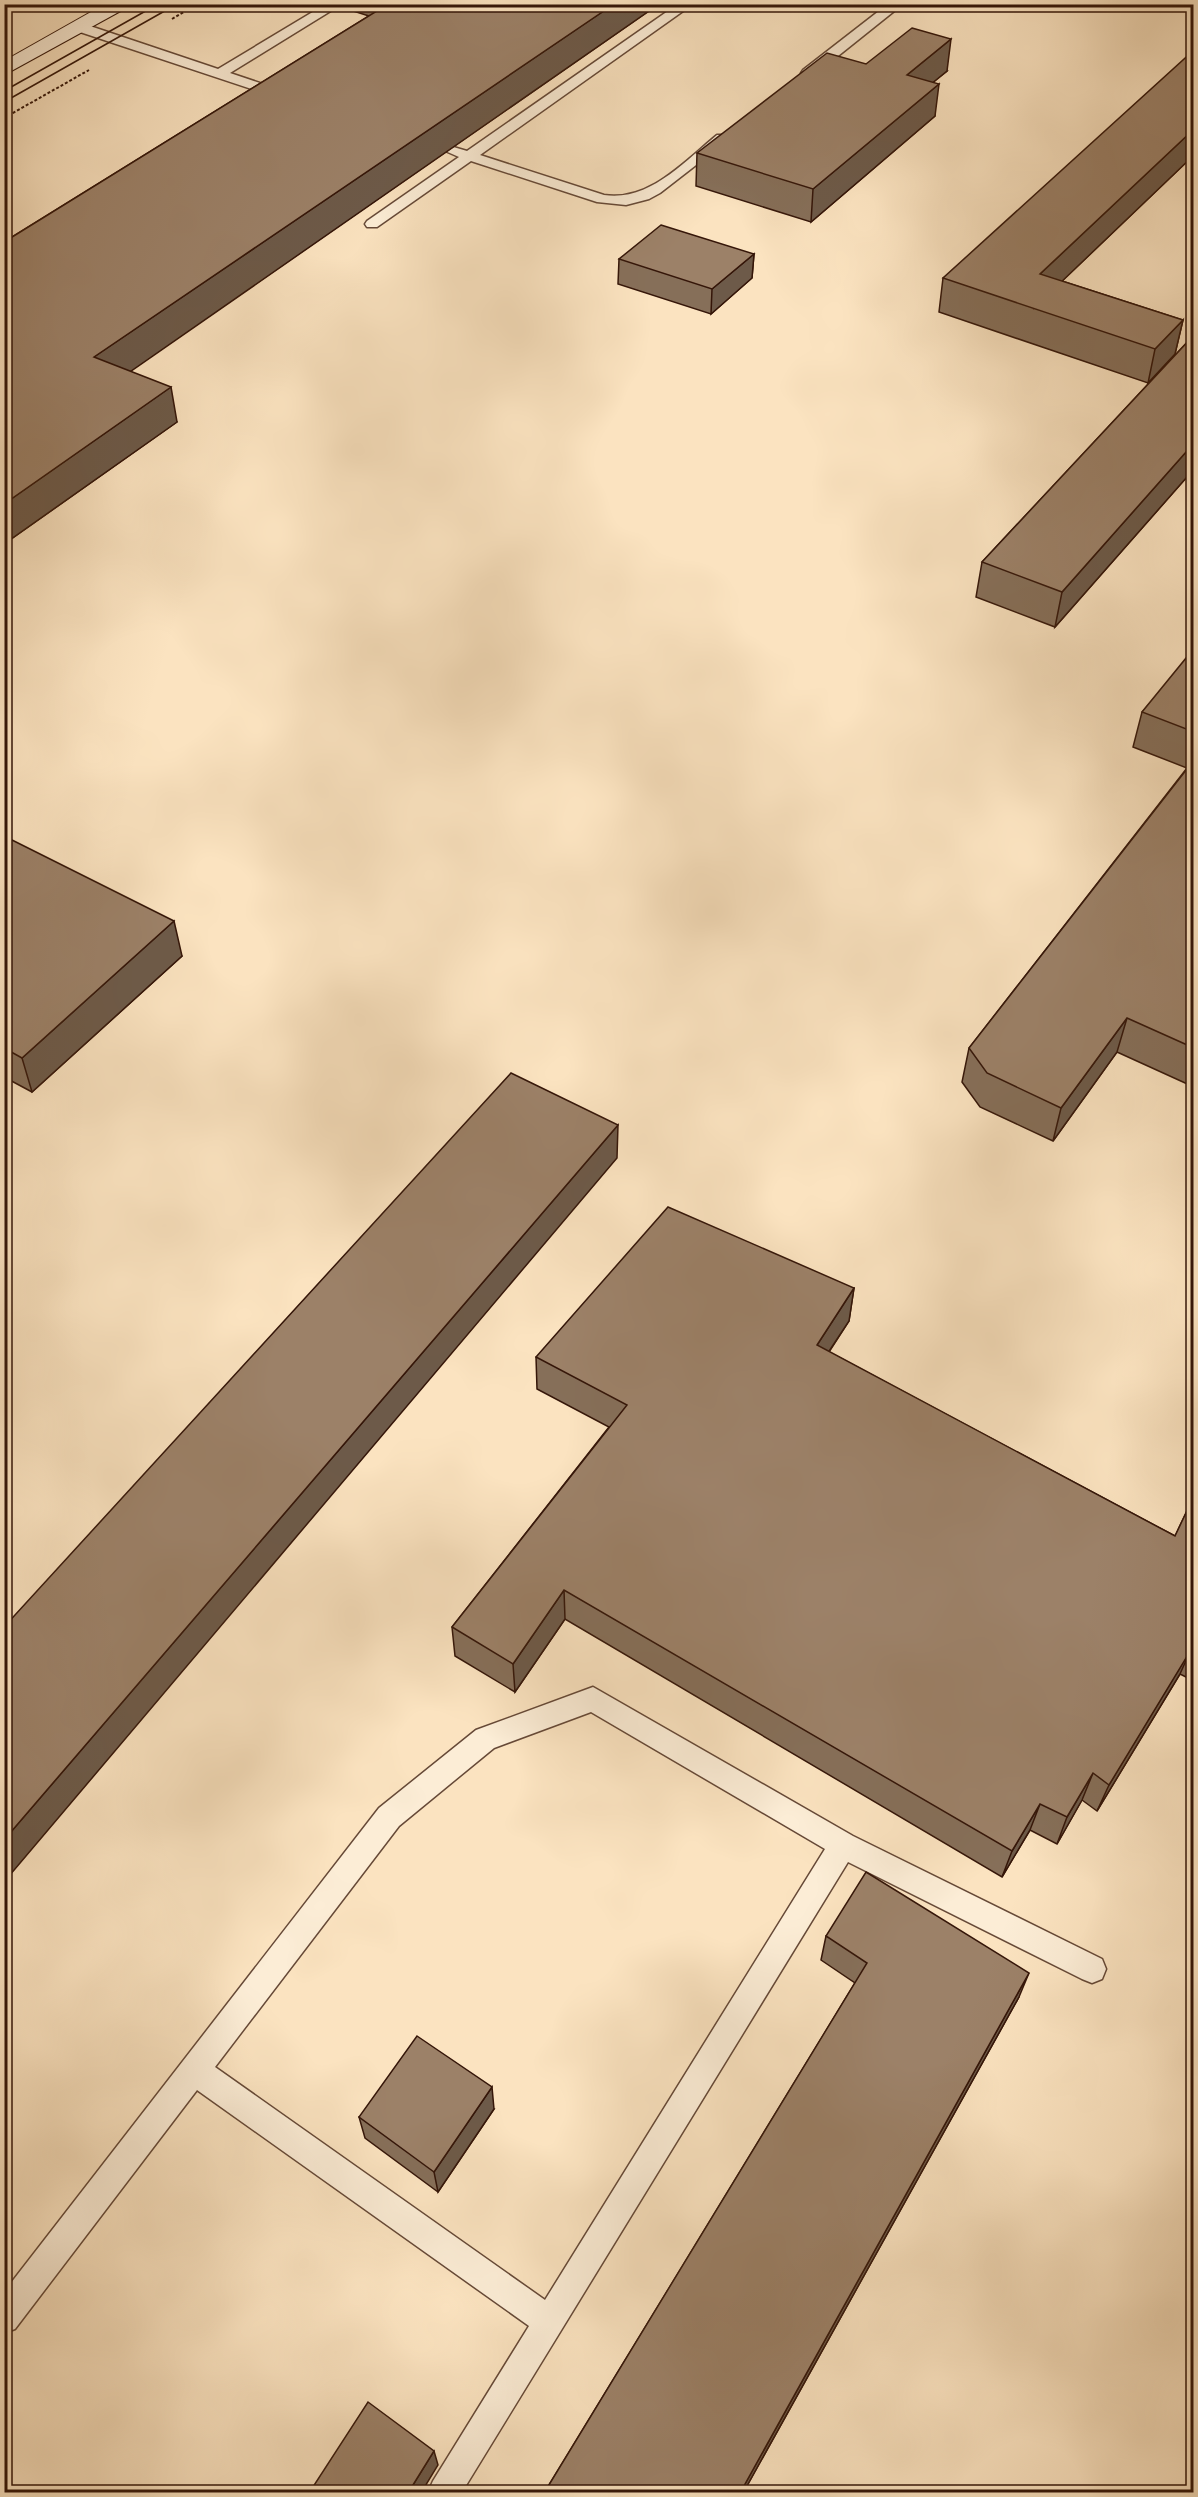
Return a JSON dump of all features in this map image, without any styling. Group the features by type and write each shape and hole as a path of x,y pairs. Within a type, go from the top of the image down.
{"street":[{"path":"4,69 119,4"}],"lane":[{"path":"220,75 336,4"},
{"path":"372,224 687,4"},
{"path":"794,84 897,4"},
{"path":"79,27 291,98"},
{"path":"450,150 602,199 618,201 637,199 652,191 737,127"},
{"path":"4,2318 388,1817 485,1739 593,1699 843,1845 1092,1969"},
{"path":"444,2493 843,1845"},
{"path":"194,2070 549,2321"}],"building":[{"path":"388,4 614,4 94,357 171,387 4,504 4,242"},
{"path":"912,28 951,39 907,75 939,84 813,189 697,153 827,53 866,64"},
{"path":"1194,50 1194,129 1040,274 1183,320 1155,349 943,278"},
{"path":"661,225 754,254 712,289 619,259"},
{"path":"1194,335 1194,443 1062,592 982,562"},
{"path":"1191,652 1194,653 1194,732 1142,712"},
{"path":"1194,760 1194,1048 1127,1018 1061,1108 987,1073 969,1048"},
{"path":"4,836 174,921 22,1058 4,1048"},
{"path":"511,1073 618,1125 4,1840 4,1627"},
{"path":"668,1207 854,1288 817,1345 1175,1536 1194,1496 1194,1645 1109,1785 1093,1773 1067,1817 1040,1804 1012,1851 564,1590 513,1664 452,1627 627,1405 536,1357"},
{"path":"866,1872 1029,1973 740,2493 544,2493 867,1963 826,1936"},
{"path":"417,2036 492,2087 434,2172 359,2117"},
{"path":"368,2402 434,2451 408,2493 309,2493"}],"tram line":[{"path":"4,91 158,4"},
{"path":"4,102 177,4"}]}
